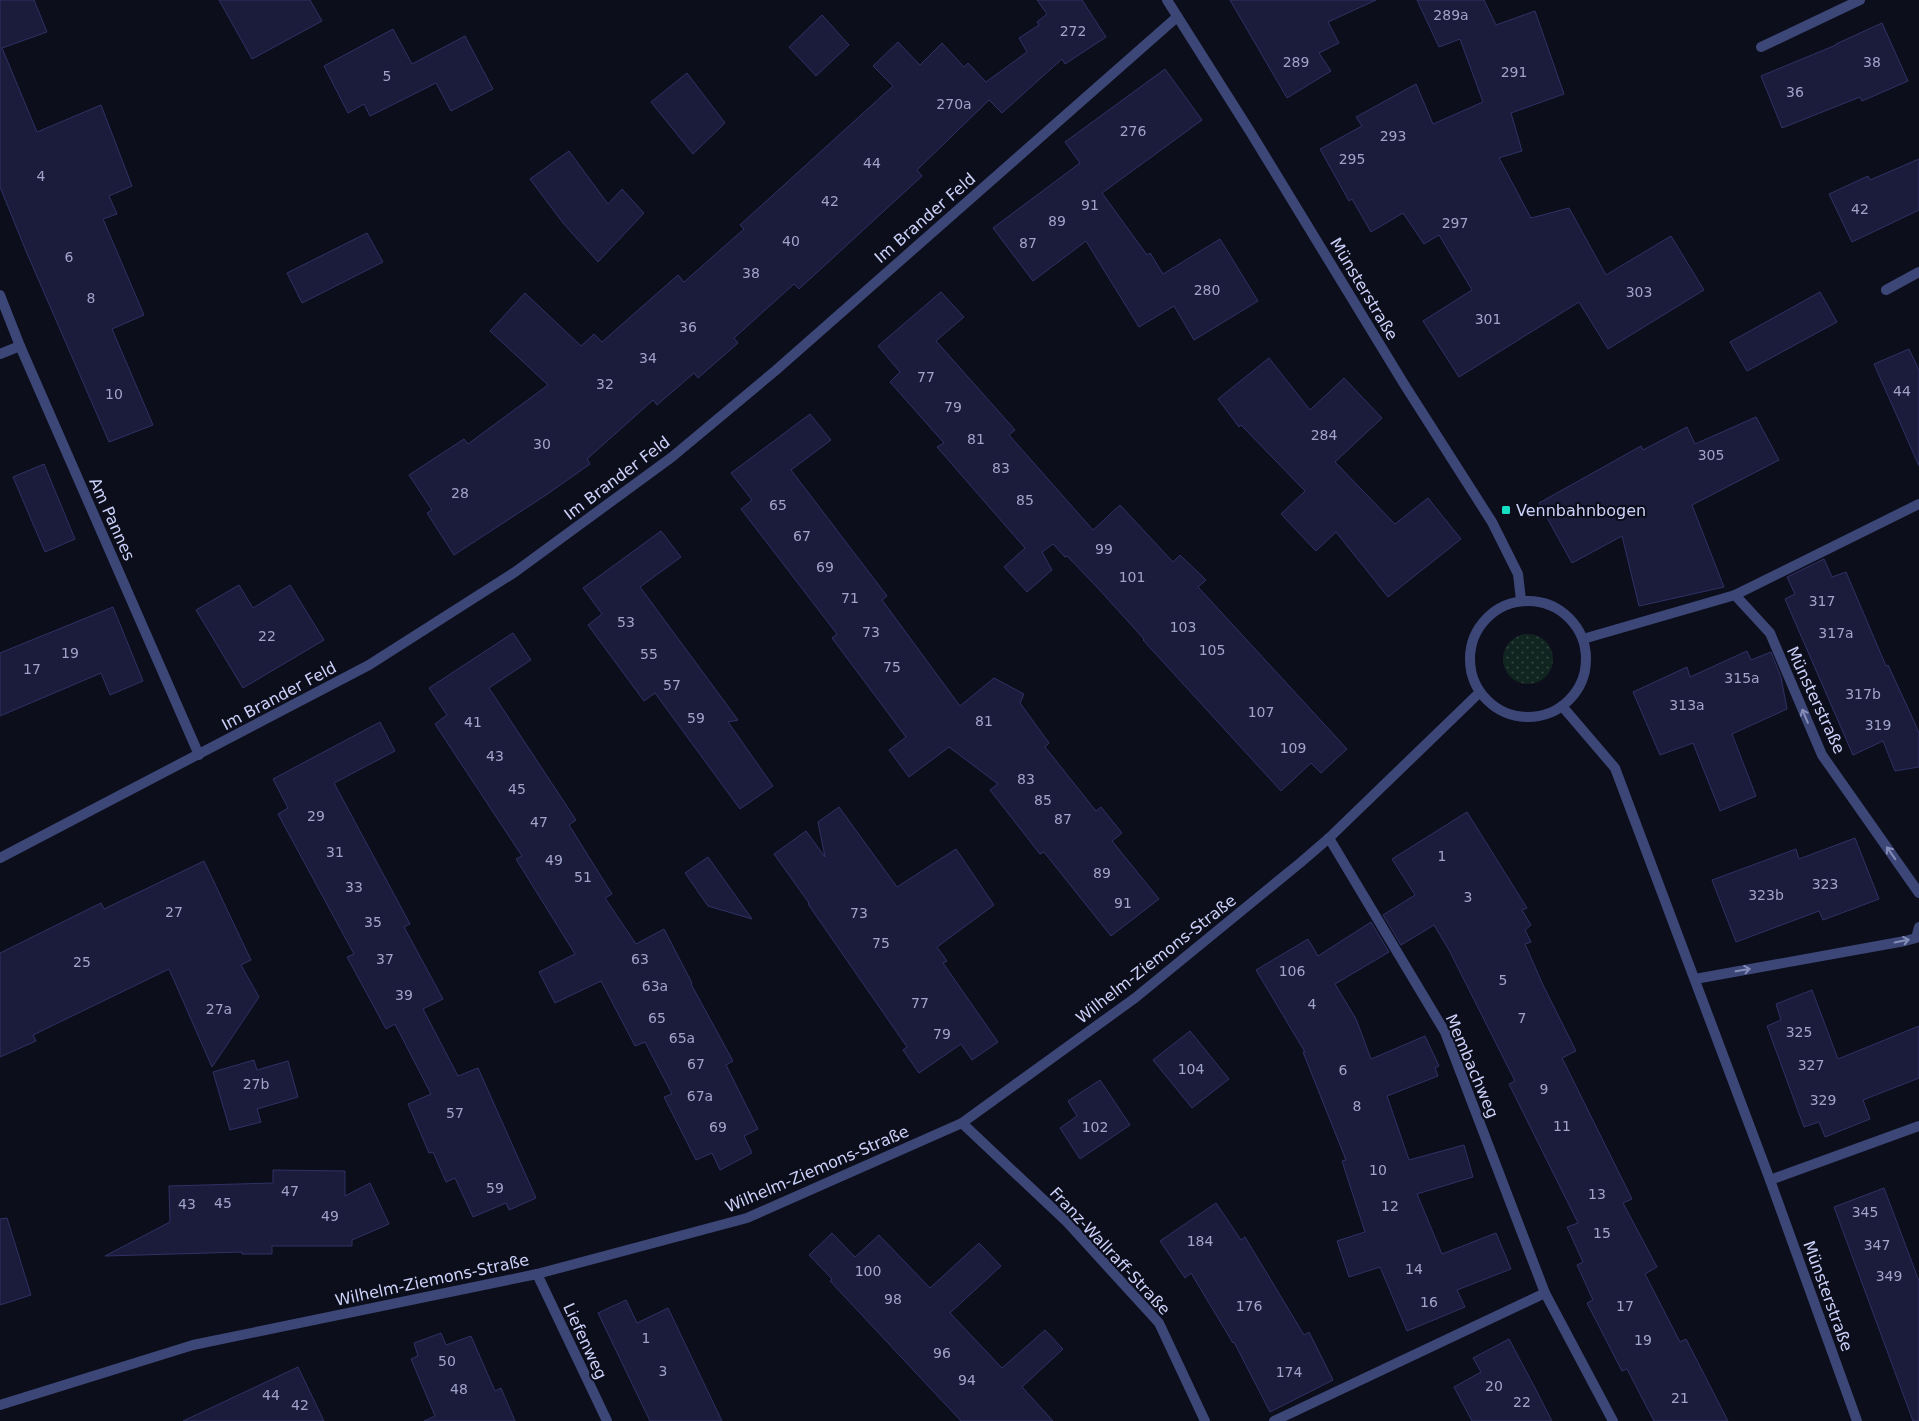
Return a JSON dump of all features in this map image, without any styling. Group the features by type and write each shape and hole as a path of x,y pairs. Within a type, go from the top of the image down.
{"street":[{"name":"Münsterstraße","path":"1167,0 1251,133 1404,384 1492,522 1518,574 1521,600"},
{"path":"1761,47 1860,0"},
{"name":"Im Brander Feld","path":"0,858 369,665 515,572 672,457 775,371 1177,17"},
{"path":"1886,290 1919,272"},
{"name":"Am Pannes","path":"0,295 20,346 199,755"},
{"path":"0,354 20,346"},
{"path":"1583,639 1735,595 1919,504"},
{"name":"Münsterstraße","path":"1735,595 1770,633 1822,755 1919,893"},
{"path":"1521,600 1548,604 1570,619 1583,639 1586,658 1584,674 1576,693 1562,706 1538,717 1513,715 1492,706 1479,693 1469,670 1473,639 1492,611 1521,600"},
{"name":"Wilhelm-Ziemons-Straße","path":"0,1405 194,1345 536,1274 747,1218 962,1123 1135,998 1329,838 1479,693"},
{"name":"Münsterstraße","path":"1562,706 1615,768 1770,1180 1857,1421"},
{"name":"Membachweg","path":"1329,838 1445,1032 1545,1293 1613,1421"},
{"path":"1695,979 1905,941 1916,938 1919,927"},
{"name":"Franz-Wallraff-Straße","path":"962,1123 1066,1221 1158,1323 1205,1421"},
{"path":"1770,1180 1919,1126"},
{"name":"Liefenweg","path":"536,1274 607,1421"},
{"path":"1274,1421 1545,1293"}],"green space":[{"path":"1528,634 1537,636 1548,645 1553,659 1551,668 1542,679 1528,684 1519,682 1508,673 1503,659 1505,650 1514,639"}],"building":[{"path":"0,0 34,0 47,32 2,48 37,132 101,105 132,186 109,196 117,214 103,219 144,315 112,329 153,425 109,442 0,187"},
{"path":"219,0 310,0 322,21 252,59"},
{"path":"1037,0 1082,0 1106,37 1065,64 1062,59 1002,113 989,100 917,170 922,176 799,289 794,284 734,338 738,343 698,378 694,373 657,405 653,400 587,459 590,464 454,555 427,513 432,510 409,475 464,439 468,444 548,385 490,331 525,293 581,346 594,334 602,342 678,275 684,282 744,229 740,225 893,86 873,66 898,42 920,65 942,43 964,67 968,63 986,82 1027,52 1019,38 1039,25 1037,22 1047,14"},
{"path":"1230,0 1376,0 1328,22 1339,43 1319,53 1331,71 1287,98"},
{"path":"1417,0 1484,0 1496,25 1535,11 1564,94 1511,113 1522,151 1499,158 1531,218 1569,208 1606,275 1671,236 1704,290 1608,349 1579,302 1459,377 1423,321 1472,290 1439,235 1424,244 1403,213 1371,232 1352,199 1349,201 1320,149 1362,126 1356,117 1416,84 1433,124 1483,102 1460,39 1439,47"},
{"path":"822,15 849,45 816,76 789,47"},
{"path":"1882,23 1908,81 1862,101 1860,97 1782,128 1761,76 1836,45"},
{"path":"393,29 412,64 465,36 493,89 451,111 436,83 370,116 364,104 348,113 324,66"},
{"path":"1165,69 1202,120 1102,193 1147,255 1150,253 1163,274 1220,239 1258,301 1194,340 1174,306 1139,327 1086,241 1033,281 993,228 1080,163 1065,142"},
{"path":"687,73 725,123 693,154 651,102"},
{"path":"569,151 608,204 622,189 644,213 598,262 563,223 530,179"},
{"path":"1919,159 1919,210 1852,242 1829,194 1868,176 1870,180"},
{"path":"367,233 383,262 302,303 287,273"},
{"path":"941,292 964,317 936,341 1015,430 1009,435 1093,530 1120,505 1173,562 1180,555 1206,580 1198,587 1347,749 1321,773 1311,763 1281,791 1096,586 1053,544 1042,552 1052,570 1027,592 1004,567 1025,548 937,447 944,443 890,382 900,372 878,346"},
{"path":"1820,292 1837,322 1747,371 1730,342"},
{"path":"1909,349 1919,370 1919,466 1874,364"},
{"path":"1269,358 1310,410 1344,378 1382,418 1335,462 1395,524 1428,498 1461,539 1388,597 1336,532 1316,551 1281,514 1305,491 1241,425 1239,427 1218,399"},
{"path":"810,414 831,440 791,470 887,596 882,600 960,706 994,678 1024,694 1020,703 1049,743 1045,747 1096,811 1101,807 1122,833 1112,841 1159,899 1111,936 1044,852 1040,854 990,790 998,784 949,747 909,777 889,750 906,737 832,638 837,634 741,509 752,500 731,473"},
{"path":"1756,417 1779,460 1692,505 1724,587 1639,606 1622,536 1572,563 1539,503 1641,446 1643,450 1687,427 1695,444"},
{"path":"44,464 75,539 45,552 13,477"},
{"path":"661,531 681,557 640,587 738,720 728,722 773,786 740,809 655,693 644,701 588,625 602,614 583,588"},
{"path":"1824,559 1832,577 1846,572 1886,666 1888,665 1919,733 1919,767 1895,771 1883,741 1853,755 1785,599 1795,594 1787,577"},
{"path":"239,585 253,608 290,585 324,640 243,688 196,610"},
{"path":"113,607 143,681 110,695 101,673 0,716 0,653"},
{"path":"513,633 531,660 489,688 576,820 569,825 612,894 605,898 636,944 664,929 691,984 733,1061 726,1065 758,1129 744,1136 752,1153 720,1170 712,1153 696,1160 664,1097 672,1094 645,1042 635,1046 601,981 555,1003 539,972 575,954 516,859 522,856 435,724 447,715 429,688"},
{"path":"1747,651 1751,660 1771,652 1781,677 1787,709 1732,734 1756,796 1720,811 1693,743 1660,755 1633,692 1687,667 1690,677"},
{"path":"380,722 395,751 334,783 410,924 404,927 443,999 423,1009 458,1076 478,1068 536,1198 509,1210 506,1203 473,1217 455,1178 446,1182 433,1152 429,1153 408,1104 431,1094 395,1024 386,1029 347,957 354,954 278,814 288,808 273,779"},
{"path":"839,807 897,887 956,849 994,905 937,947 947,961 943,963 998,1042 972,1060 961,1044 919,1073 903,1050 907,1047 774,854 806,831 825,857 818,822"},
{"path":"1467,812 1527,908 1522,910 1531,925 1525,930 1531,942 1525,944 1576,1051 1562,1058 1632,1199 1623,1203 1657,1267 1645,1274 1680,1342 1686,1339 1728,1421 1654,1421 1627,1369 1622,1371 1587,1303 1593,1300 1577,1265 1583,1262 1567,1227 1578,1223 1509,1084 1515,1081 1449,950 1434,925 1401,945 1383,915 1415,895 1392,859"},
{"path":"1855,838 1879,899 1823,920 1819,911 1736,942 1712,880 1796,849 1799,859"},
{"path":"708,857 752,919 708,906 685,873"},
{"path":"204,861 251,960 241,965 259,997 212,1067 169,969 33,1035 36,1041 0,1057 0,953 101,903 104,909"},
{"path":"1371,922 1389,952 1335,984 1356,1019 1371,1059 1425,1036 1439,1066 1435,1068 1438,1076 1387,1096 1409,1160 1464,1145 1473,1177 1417,1194 1442,1254 1496,1233 1511,1269 1457,1290 1465,1307 1407,1331 1380,1267 1349,1277 1337,1241 1365,1232 1342,1161 1346,1160 1303,1052 1305,1052 1256,970 1308,939 1318,956"},
{"path":"1812,990 1838,1059 1919,1026 1919,1078 1863,1100 1870,1119 1825,1137 1819,1122 1804,1127 1767,1026 1781,1020 1776,1004"},
{"path":"1190,1031 1229,1079 1192,1108 1153,1060"},
{"path":"254,1060 257,1070 288,1061 298,1097 257,1109 261,1122 230,1130 213,1072"},
{"path":"1100,1080 1130,1125 1080,1159 1060,1128 1077,1116 1068,1101"},
{"path":"273,1170 345,1171 345,1196 370,1183 389,1224 352,1240 352,1246 272,1246 272,1254 242,1254 242,1252 105,1256 170,1222 169,1186 273,1183"},
{"path":"1884,1188 1919,1281 1919,1421 1913,1421 1834,1207"},
{"path":"1216,1203 1241,1240 1245,1237 1304,1335 1309,1332 1333,1380 1270,1412 1234,1342 1191,1273 1185,1278 1160,1241"},
{"path":"7,1218 31,1295 0,1305 0,1219"},
{"path":"832,1233 855,1257 879,1235 930,1288 979,1243 1001,1266 950,1313 1002,1368 1045,1330 1063,1349 1022,1387 1053,1421 961,1421 830,1281 832,1279 809,1255"},
{"path":"626,1300 637,1323 668,1308 722,1421 650,1421 598,1313"},
{"path":"441,1333 446,1345 471,1336 495,1391 501,1388 515,1421 424,1421 435,1416 411,1359 418,1356 414,1343"},
{"path":"1509,1339 1552,1421 1472,1421 1454,1387 1481,1372 1473,1358"},
{"path":"298,1367 324,1421 183,1421"}],"place":[{"name":"Vennbahnbogen","path":"1506,510"}]}
